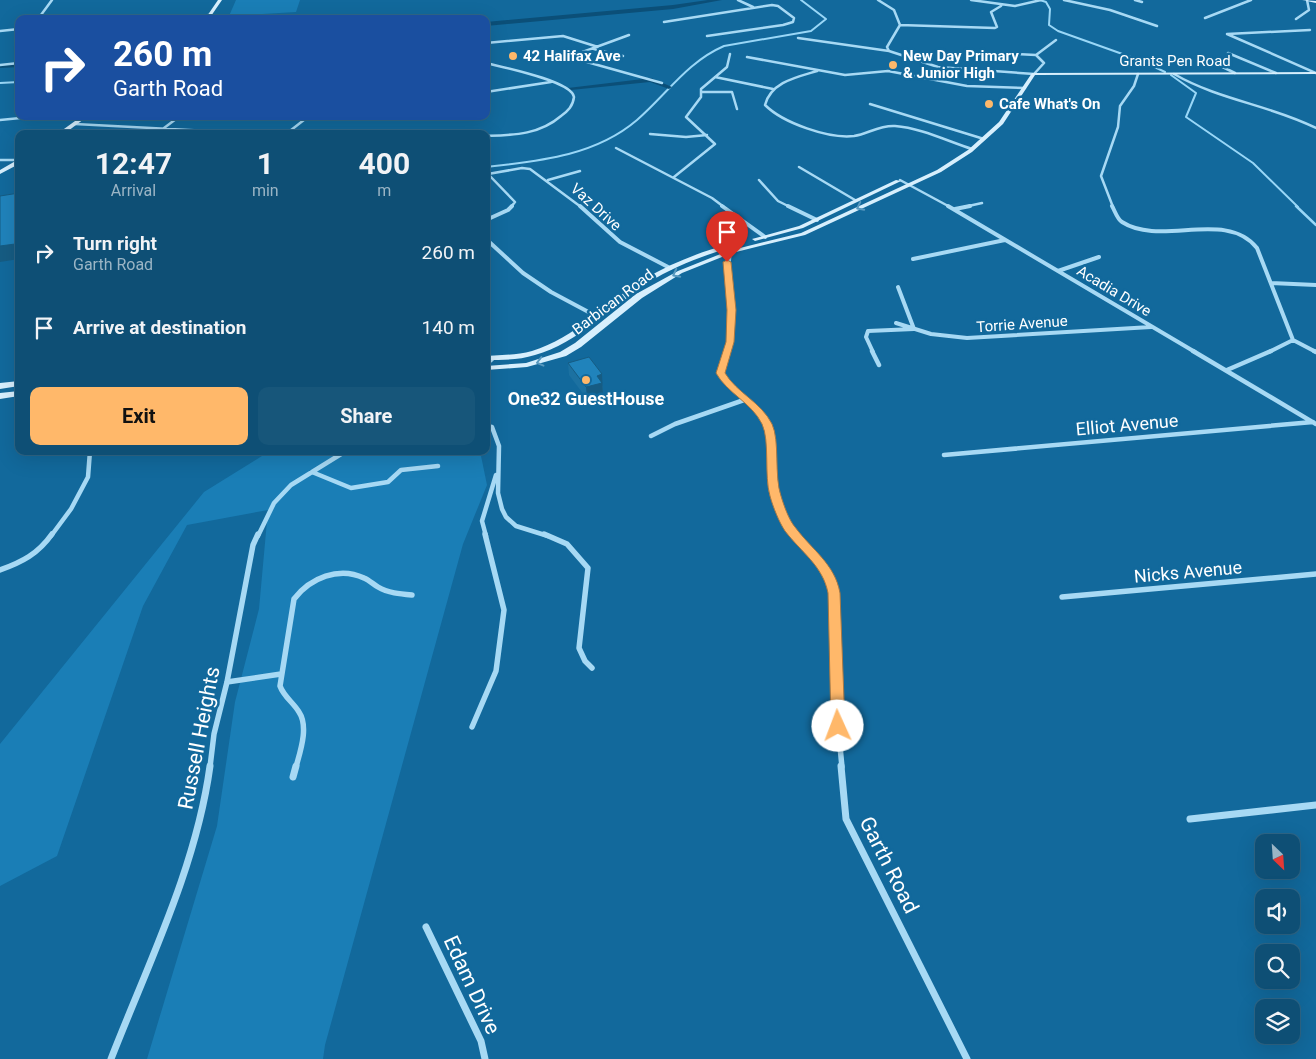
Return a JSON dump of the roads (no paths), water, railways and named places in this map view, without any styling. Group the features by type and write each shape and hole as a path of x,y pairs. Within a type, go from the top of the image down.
{"main road":[{"path":"209,15 220,0"},
{"path":"1305,0 1316,2"},
{"name":"Grants Pen Road","path":"1034,74 1316,73"},
{"name":"Barbican Road","path":"490,368 527,365 563,354 578,345 655,285 702,262 730,252 803,234 939,170 984,140 1001,123 1034,74"},
{"path":"66,130 80,120"},
{"path":"0,172 15,163"},
{"name":"Barbican Road","path":"490,360 523,356 546,350 563,341 639,286 670,268 720,248 765,237 817,220 854,200 900,180 929,168 946,164"},
{"path":"0,386 15,384"},
{"path":"0,396 15,394"}],"street":[{"path":"41,15 52,0"},
{"path":"738,0 754,7"},
{"path":"878,0 894,10 900,25"},
{"path":"971,0 1001,6 1021,6 1040,1"},
{"path":"1064,0 1110,10 1157,26"},
{"path":"1135,0 1142,2"},
{"path":"1205,18 1251,0"},
{"path":"1296,20 1309,10 1305,0"},
{"path":"664,22 774,5 792,14 794,18 793,22 707,36"},
{"path":"900,25 995,28 997,27 991,12 1001,6"},
{"path":"889,52 886,47 900,25"},
{"path":"0,31 15,29"},
{"path":"1310,30 1227,34 1316,73"},
{"path":"628,35 569,57 662,83"},
{"path":"490,43 563,36 598,47"},
{"path":"798,38 889,52 938,67 1034,74 1044,63 1036,55"},
{"path":"968,52 1036,55 1056,40"},
{"path":"594,48 623,56"},
{"path":"1228,53 1276,73"},
{"path":"674,177 715,144 714,141 686,117 702,92 701,89 727,67 727,60 730,54"},
{"path":"747,57 850,76 888,71 967,86 1025,88"},
{"path":"1206,59 1234,73"},
{"path":"0,65 15,64"},
{"path":"490,64 552,81 569,89 574,94 573,107 553,125 528,133 490,136"},
{"path":"715,77 773,89 816,71"},
{"path":"1138,74 1134,86 1120,106 1118,127 1101,176 1106,194 1120,221 1136,228 1150,230 1237,232 1250,239 1257,248 1294,340 1316,352"},
{"path":"1174,74 1204,89 1281,112 1303,120 1316,128"},
{"path":"490,91 552,81"},
{"path":"773,89 764,103 767,109 803,127 853,136 881,126 897,126 972,149"},
{"path":"702,92 732,92 738,109"},
{"path":"870,104 984,140"},
{"path":"0,120 15,119"},
{"path":"164,128 175,120"},
{"path":"291,130 304,120"},
{"path":"75,124 194,130"},
{"path":"650,134 686,137 707,135"},
{"path":"616,148 712,198 765,237"},
{"path":"0,160 15,160"},
{"path":"799,167 854,200"},
{"name":"Vaz Drive","path":"490,174 508,170 530,169 575,201 620,242 670,268"},
{"path":"548,180 580,172"},
{"name":"Vaz Drive","path":"490,177 515,202 514,206 490,218"},
{"path":"759,180 778,201 817,220"},
{"name":"Acadia Drive","path":"900,180 954,209 1315,423"},
{"path":"954,209 982,202"},
{"path":"914,259 1006,240"},
{"path":"490,243 523,273 551,292 596,316"},
{"name":"Garth Road","path":"730,252 727,262 732,310 730,342 720,373 725,382 761,413 768,426 775,495 789,528 821,563 832,580 838,726 846,819 967,1059"},
{"path":"1058,271 1099,257"},
{"path":"1271,282 1316,285"},
{"path":"879,365 866,336 868,331 914,329 898,287"},
{"name":"Torrie Avenue","path":"896,323 914,329 967,338 1151,327"},
{"path":"1227,370 1294,340"},
{"path":"651,436 675,424 744,400"},
{"name":"Elliot Avenue","path":"944,455 1315,423"},
{"path":"490,427 492,427 499,448 497,473 502,508 506,518 516,526 560,539 576,552 588,568 579,648 585,661 592,668"},
{"path":"0,570 25,561 44,545 71,509 88,477 90,455"},
{"name":"Russell Heights","path":"111,1059 182,878 205,801 214,734 227,682 253,545 274,503 291,486 340,455"},
{"path":"312,472 339,484 359,488 388,482 401,470 438,466"},
{"path":"472,726 496,671 504,610 482,521 497,473"},
{"path":"293,777 304,724 301,714 282,692 281,674 294,599 309,581 322,576 347,573 365,577 387,592 412,595"},
{"name":"Nicks Avenue","path":"1062,597 1316,574"},
{"path":"227,682 281,674"},
{"path":"1190,820 1316,805"},
{"name":"Edam Drive","path":"426,927 481,1041 485,1059"}],"waterway":[{"path":"490,24 673,7 719,0"},
{"path":"490,166 566,155 603,142 637,120 688,70 724,46 811,31 826,19 801,0"},
{"path":"1040,0 1046,2 1050,9 1049,25 1058,31 1142,61 1165,72"},
{"path":"0,66 15,65"},
{"path":"1171,75 1196,93 1186,117 1253,163 1298,207"},
{"path":"571,88 651,80 669,87"},
{"path":"0,83 15,82"},
{"path":"1296,206 1316,225"}],"place":[{"name":"42 Halifax Ave","path":"513,56"},
{"name":"New Day Primary & Junior High","path":"893,65"},
{"name":"Cafe What's On","path":"989,104"},
{"name":"One32 GuestHouse","path":"586,380"}]}
